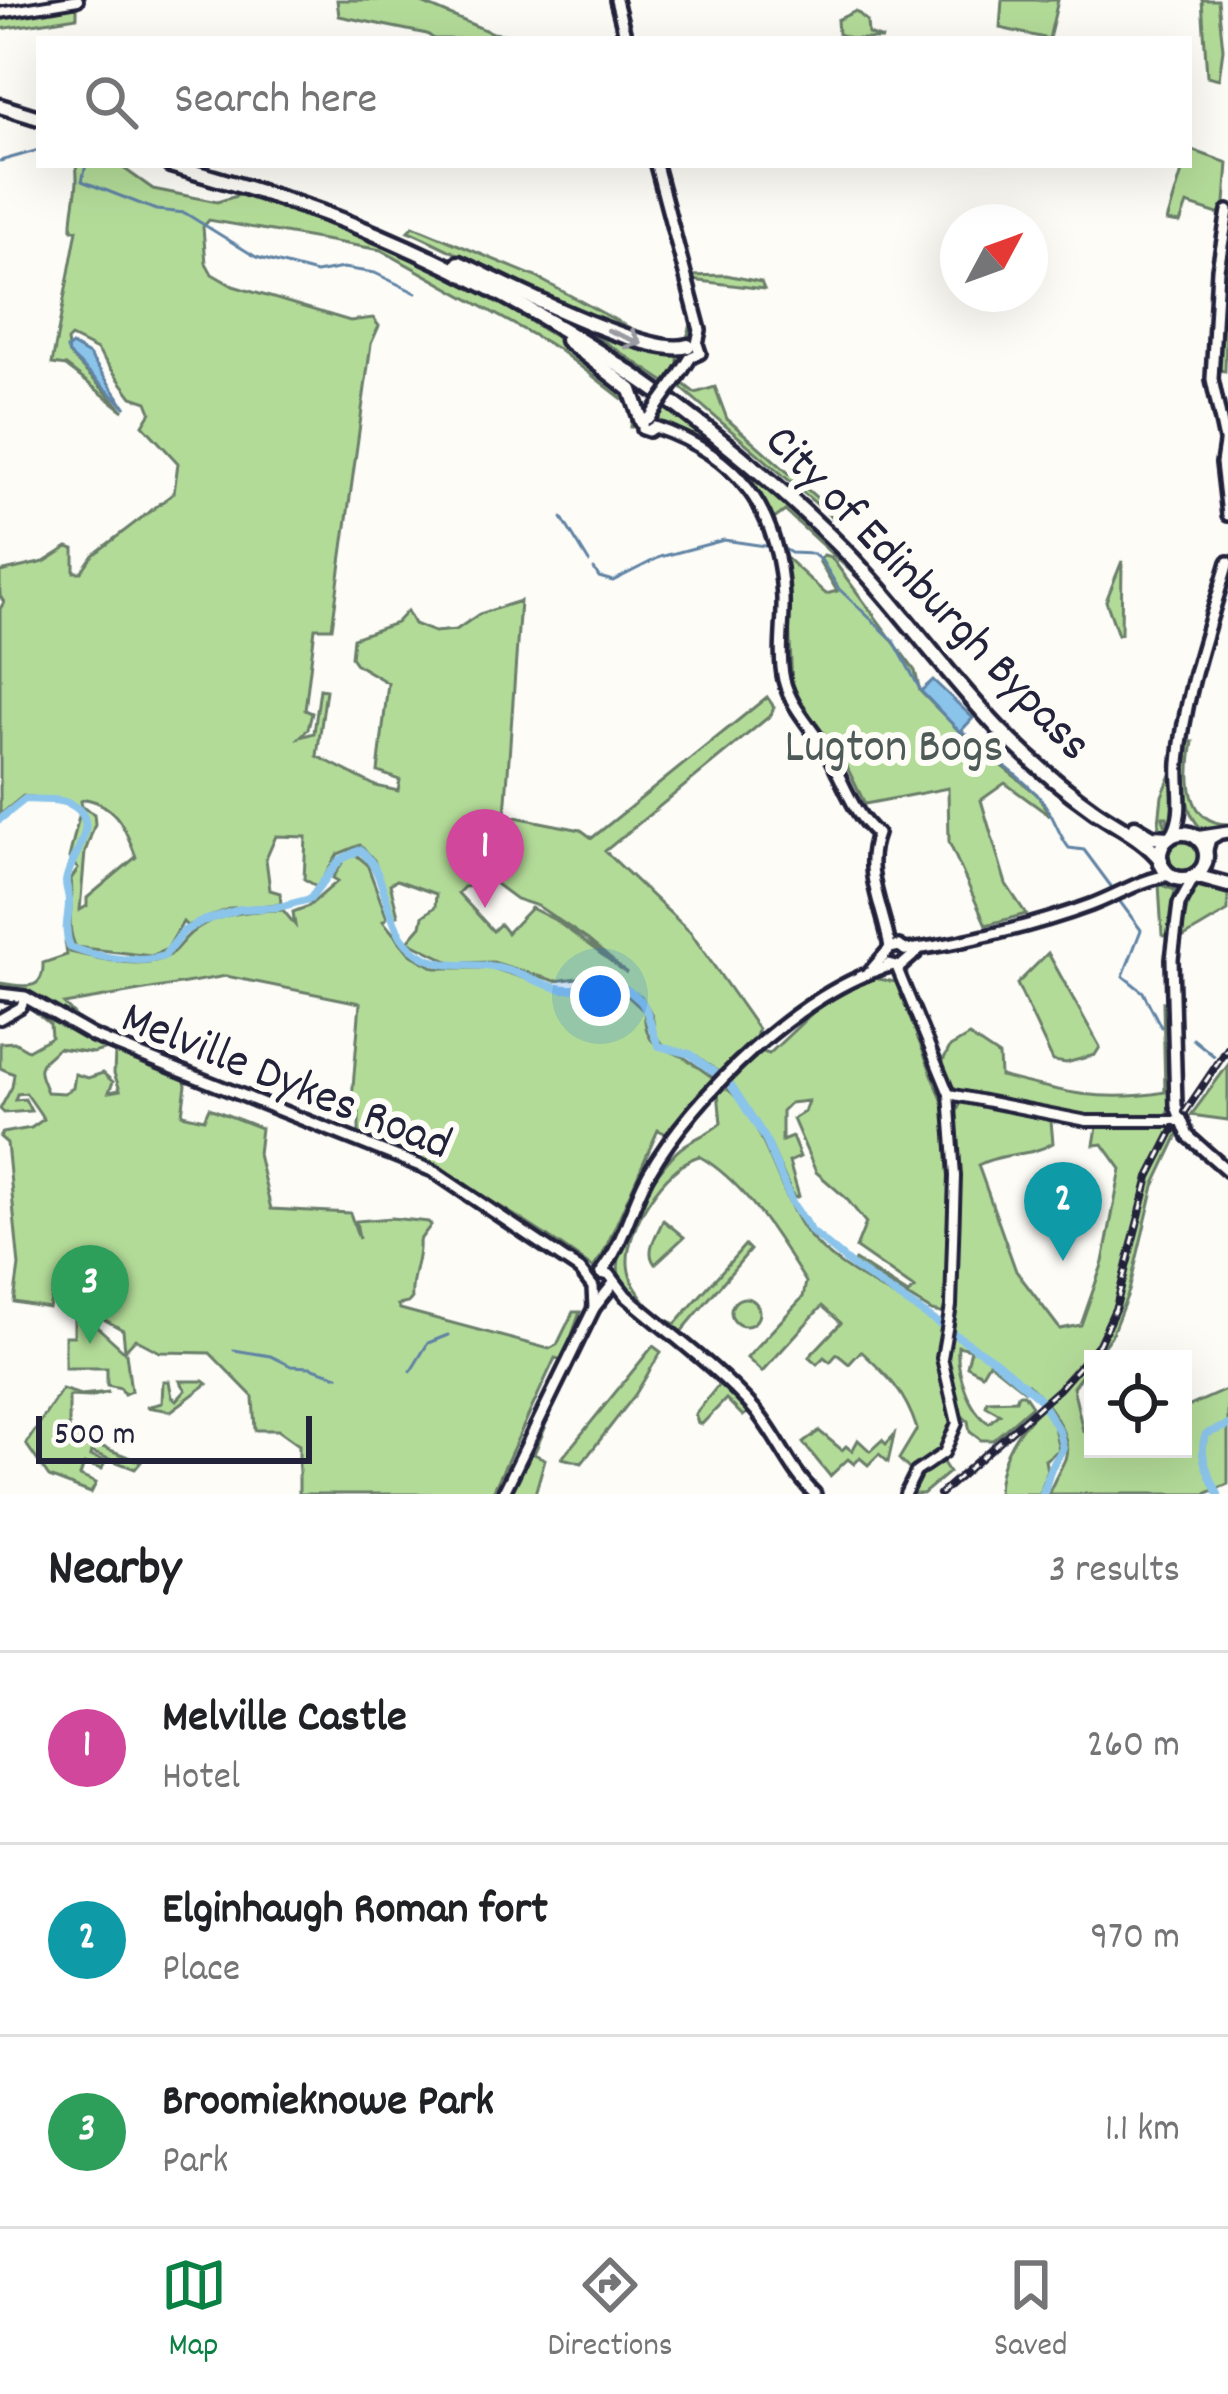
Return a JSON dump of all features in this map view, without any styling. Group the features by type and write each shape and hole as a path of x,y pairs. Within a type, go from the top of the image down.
{"highway":[{"path":"0,110 36,121"},
{"name":"City of Edinburgh Bypass","path":"180,168 309,208 443,260 609,357 738,452 862,569 1011,741 1060,785 1144,842 1161,861"},
{"name":"City of Edinburgh Bypass","path":"202,168 332,210 443,260 586,334 732,439 860,557 982,702 1034,754 1100,806 1148,835 1170,838"},
{"path":"443,260 636,342 692,349"},
{"path":"443,260 597,361 631,390 649,422"},
{"path":"1194,836 1228,881 1172,876 1161,861 1162,848 1170,838 1194,836"},
{"path":"1195,876 1206,854"}],"main road":[{"path":"0,13 77,0"},
{"path":"616,0 625,36"},
{"path":"657,168 698,319 692,349 649,422 705,446 733,469 754,498 782,581 781,656 788,693 827,752 867,829 878,834 872,844 871,880 906,986 953,1098 956,1176 943,1367 956,1411 951,1444 916,1472 905,1494"},
{"path":"1228,212 1218,269 1213,389 1226,428 1221,458 1228,515"},
{"path":"1170,838 1180,818 1184,726 1228,562"},
{"path":"1180,807 1194,836 1225,832"},
{"path":"1206,854 1210,839 1225,832"},
{"path":"1139,883 1161,861"},
{"path":"502,1494 594,1308 650,1172 686,1122 763,1042 825,994 897,958 1089,906 1139,883 1172,876 1179,904 1171,992 1176,1106 1192,1140 1228,1172"},
{"path":"1179,904 1195,876"},
{"path":"0,994 25,998 21,1007 0,1019"},
{"name":"Melville Dykes Road","path":"25,998 93,1036 434,1171 626,1296 752,1406 791,1470 815,1494"},
{"path":"953,1098 1069,1118 1180,1121"},
{"path":"1162,1123 1170,1119 1176,1106"},
{"path":"602,1280 608,1293"},
{"path":"608,1293 626,1296"},
{"path":"594,1308 608,1293"}],"green space":[{"path":"337,0 415,0 492,33 522,36 430,36 339,16"},
{"path":"1002,0 1058,0 1050,36 1000,28"},
{"path":"1202,0 1218,0 1223,49 1219,79 1207,76"},
{"path":"77,5 77,17 0,29 0,17"},
{"path":"856,11 867,21 868,34 874,36 838,34 837,20"},
{"path":"1192,150 1228,163 1224,216 1187,204 1180,223 1167,221 1183,168 1192,168"},
{"path":"76,168 123,168 153,189 217,202 243,194 324,219 468,283 578,351 627,392 638,412 635,427 631,427 633,407 558,349 381,250 209,220 203,227 206,263 212,274 233,286 350,321 373,318 379,326 371,344 332,628 315,628 305,710 312,713 300,737 314,733 320,689 326,690 317,756 376,786 398,791 400,780 378,772 388,683 351,657 353,638 396,623 407,611 414,624 434,632 456,630 479,614 520,601 505,815 581,830 592,838 767,697 774,707 771,715 605,851 690,932 758,1029 755,1042 724,1076 697,1056 666,1047 656,1037 652,1015 641,996 621,984 585,977 555,981 493,962 452,963 408,941 423,916 435,907 436,894 397,880 390,884 398,915 394,916 374,860 360,845 338,854 318,887 304,879 306,837 276,836 266,859 270,890 280,893 281,904 231,908 187,926 183,922 167,949 151,956 76,947 71,930 71,879 78,869 69,858 81,808 23,796 0,815 0,609 4,602 0,572 44,562 68,547 74,549 74,572 81,572 93,555 174,493 178,463 143,425 151,412 147,402 132,397 97,350 71,337 67,341 69,354 124,411 66,366 52,364 77,230 72,230","holes":["81,801 97,802 124,828 136,857 87,898 87,906 80,910 85,852 95,824 94,814","473,867 516,899 538,906 627,973 531,908 507,933 500,924 493,931 458,893 476,886 469,872"]},
{"path":"413,226 536,277 658,343 686,341 693,318 691,336 686,342 677,346 656,344 625,334 408,231"},
{"path":"1228,232 1228,284 1223,292"},
{"path":"726,275 761,282 764,289 691,280 690,276"},
{"path":"1223,292 1227,296 1225,371 1217,370"},
{"path":"567,317 632,346 678,355 668,384"},
{"path":"682,383 695,393 715,387 727,419 833,512 834,519 679,386"},
{"path":"668,403 761,476 785,505 842,553 876,590 785,511 770,522 730,462 659,421 658,413"},
{"name":"Lugton Bogs","path":"781,553 826,594 837,591 819,561 824,555 831,557 915,671 920,691 966,738 1037,794 1050,816 1005,783 981,800 1006,884 1026,914 986,925 949,842 948,788 865,804 842,757 792,688 788,593"},
{"path":"1122,561 1121,634 1118,635 1106,601"},
{"path":"1189,742 1193,742 1190,783 1196,807 1228,828 1200,827 1189,809"},
{"path":"1173,770 1177,817 1169,830 1167,817 1163,817 1167,831 1158,831 1162,796"},
{"path":"1183,841 1194,846 1199,857 1194,868 1183,873 1172,868 1167,857 1172,846"},
{"path":"355,854 367,864 387,918 383,921 410,954 435,968 492,968 563,991 609,986 621,990 644,1011 650,1039 718,1081 669,1135 658,1130 593,1268 480,1194 359,1136 359,1113 351,1111 360,1003 226,976 64,1004 81,1022 181,1066 186,1085 182,1114 204,1119 209,1108 261,1128 258,1154 271,1209 350,1213 359,1239 356,1221 428,1222 431,1225 419,1241 412,1298 398,1305 400,1309 549,1349 557,1345 573,1312 580,1312 563,1360 555,1358 492,1494 299,1494 299,1445 278,1430 255,1430 253,1397 210,1353 160,1352 135,1339 125,1350 123,1330 98,1316 92,1322 126,1353 131,1391 124,1394 121,1388 107,1385 107,1368 65,1368 65,1336 74,1336 74,1316 85,1317 94,1311 90,1304 59,1290 53,1292 49,1308 14,1302 19,1266 7,1143 0,1137 44,1119 26,1093 17,1094 15,1100 25,1099 31,1111 4,1113 0,1109 14,1074 0,1068 0,1043 14,1042 28,1050 51,1037 50,1024 31,1008 74,1026 30,996 0,990 0,983 36,983 43,963 67,955 65,941 70,952 145,963 167,956 200,926 223,917 283,910 295,925 293,912 309,906 338,881 333,878 345,858","holes":["58,1048 93,1053 107,1049 115,1053 114,1073 120,1090 109,1092 113,1082 103,1073 88,1078 75,1074 73,1088 47,1092 40,1067 45,1059"]},
{"path":"1207,882 1228,892 1228,911 1179,940 1191,890"},
{"path":"1159,884 1175,890 1168,937 1162,935"},
{"path":"1048,953 1100,1047 1095,1055 1066,1063 1053,1061 1017,984"},
{"path":"873,978 896,982 944,1105 950,1173 945,1314 932,1311 853,1263 908,1294 915,1289 856,1248 866,1223 816,1172 793,1119 804,1112 808,1101 790,1103 782,1111 782,1141 792,1137 800,1157 789,1162 799,1196 794,1198 767,1138 731,1081 760,1051 769,1054 824,1002"},
{"path":"1163,1002 1167,1003 1173,1081 1163,1120 1036,1111 964,1093 952,1086 941,1064 950,1047 969,1036 999,1056 1000,1076 1082,1094 1165,1092"},
{"path":"1228,1065 1228,1120 1191,1115"},
{"path":"724,1087 748,1114 796,1217 820,1248 943,1329 938,1362 950,1415 949,1437 931,1458 911,1471 899,1459 917,1429 888,1377 861,1351 849,1364 837,1354 830,1362 824,1357 817,1364 809,1357 841,1323 822,1306 762,1372 747,1358 803,1297 806,1282 746,1196 699,1156 661,1185 633,1233 629,1270 647,1304 621,1280 621,1249 636,1209 671,1158 721,1123 718,1092"},
{"path":"962,1100 1051,1121 1053,1143 978,1165 1016,1271 1060,1329 1081,1325 1103,1262 1121,1169 1103,1144 1094,1145 1097,1127 1170,1127 1179,1133 1154,1186 1129,1291 1111,1336 1101,1350 1084,1350 1084,1372 1073,1387 1084,1431 1084,1458 1192,1458 1192,1405 1228,1389 1228,1484 1205,1494 1049,1494 1067,1449 1056,1418 1028,1384 1024,1390 989,1362 982,1374 967,1366 971,1349 958,1346 965,1389 989,1423 1000,1414 986,1406 987,1401 1016,1400 1024,1394 1032,1406 993,1440 981,1440 970,1432 946,1375 944,1357 959,1213 955,1115"},
{"path":"663,1220 684,1237 655,1264 651,1248"},
{"path":"745,1245 750,1250 681,1332 661,1318 675,1324"},
{"path":"745,1298 755,1302 759,1312 755,1322 745,1326 735,1322 731,1312 735,1302"},
{"path":"653,1346 661,1352 635,1395 582,1463 562,1458"},
{"path":"163,1381 169,1381 177,1400 186,1390 180,1381 207,1384 171,1411 146,1407 162,1403"},
{"path":"721,1382 751,1410 743,1416 726,1399 698,1423 695,1414"},
{"path":"62,1389 81,1395 109,1392 90,1397 69,1396 69,1434 141,1462 135,1469 91,1452 90,1456 105,1461 102,1469 84,1464 80,1476 96,1483 91,1493 49,1477 26,1444"},
{"path":"1044,1406 1059,1450 1045,1460 1040,1494 998,1494 1011,1445"},
{"path":"540,1426 545,1428 534,1454 545,1459 535,1494 507,1494"},
{"path":"819,1431 842,1450 846,1446 852,1451 858,1440 870,1451 894,1435 888,1462 879,1454 868,1465 860,1458 854,1464 848,1459 830,1476 803,1443"},
{"path":"942,1461 949,1472 923,1494 910,1494 919,1475"}],"water":[{"path":"72,345 89,355 126,408 69,354"},
{"path":"933,680 973,718 960,732 921,691"}],"waterway":[{"path":"0,161 36,151"},
{"path":"85,168 82,181 156,210 185,213 256,257 316,273 343,268 375,273 416,293"},
{"path":"562,518 589,562"},
{"path":"594,569 599,577 613,581 660,557 724,540 772,547"},
{"path":"781,547 791,553 813,554 822,561 839,589 894,641 921,691"},
{"path":"962,731 1030,788 1069,848 1084,850 1113,889"},
{"path":"0,819 25,799 62,801 81,813 85,831 66,882 67,935 70,947 92,954 129,960 164,956 184,931 203,921 241,909 310,899 340,860 360,850 377,873 398,930 427,959 497,967 558,988 607,985 627,990 645,1007 659,1046 690,1054 731,1085 765,1138 792,1203 811,1231 854,1267 995,1361 1038,1397 1059,1431 1063,1448 1043,1494"},
{"path":"1118,899 1141,930 1123,976 1143,992 1161,1027"},
{"path":"1193,1039 1214,1056"},
{"path":"411,1371 428,1343 448,1335"},
{"path":"234,1350 338,1376"},
{"path":"1218,1494 1205,1464 1204,1442 1206,1434 1228,1425"}],"railway":[{"path":"1185,1112 1228,1048"},
{"path":"940,1494 1059,1389 1099,1344 1116,1307 1149,1177 1174,1128"}],"place":[{"name":"Melville Castle","path":"485,908"},
{"name":"Elginhaugh Roman fort","path":"1063,1261"},
{"name":"Broomieknowe Park","path":"90,1344"}]}
